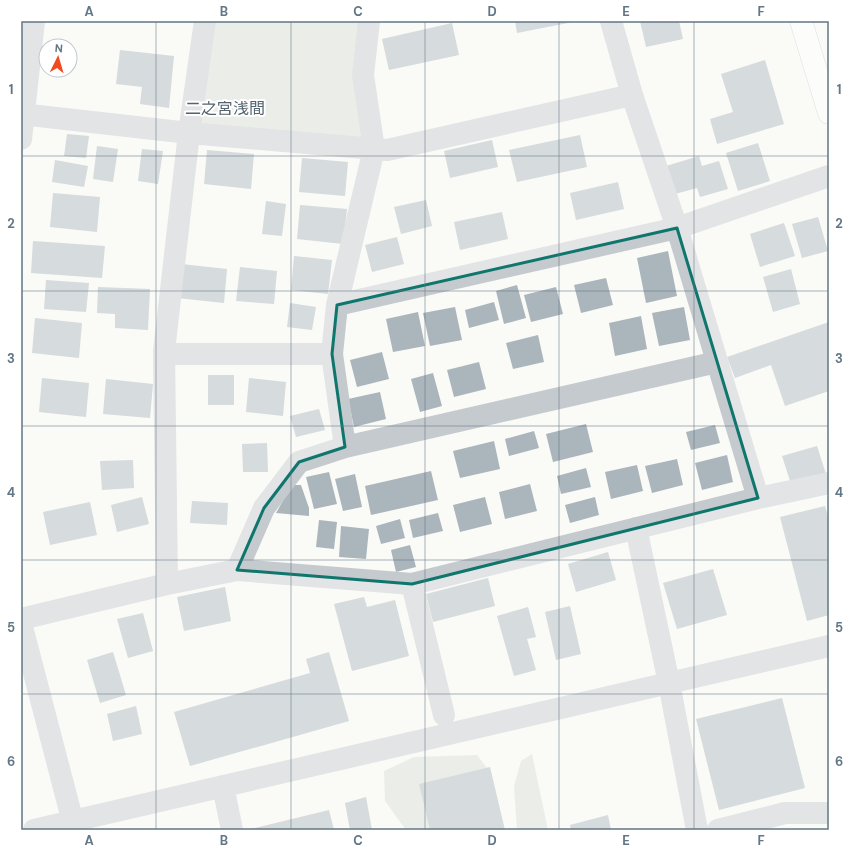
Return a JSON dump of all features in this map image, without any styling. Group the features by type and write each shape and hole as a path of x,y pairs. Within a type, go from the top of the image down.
{"main road":[{"path":"801,21 829,113"}],"street":[{"path":"21,139 22,114 34,21"},
{"path":"167,584 164,354 189,133 205,21"},
{"path":"345,447 332,354 337,305 374,149 363,75 370,21"},
{"path":"611,21 632,95 677,228 758,498"},
{"path":"22,114 189,133 387,150 632,95"},
{"path":"337,305 677,228 829,176"},
{"path":"164,354 332,354"},
{"path":"237,570 264,508 298,462 345,447 717,362"},
{"path":"21,619 167,584 237,570 412,584 758,498 829,483"},
{"path":"636,528 669,683 697,830"},
{"path":"412,584 444,715"},
{"path":"21,623 73,826"},
{"path":"34,830 73,826 223,786 829,646"},
{"path":"223,786 232,830"},
{"path":"718,830 785,813 829,813"}],"highlighted area":[{"path":"677,228 758,498 412,584 237,570 264,508 299,462 345,447 332,354 337,305"}],"shaded area":[{"path":"205,21 369,21 374,149 190,126"},
{"path":"532,754 548,830 517,830 514,786 521,761"},
{"path":"477,755 487,768 468,830 406,830 385,801 384,771 414,757"}],"building":[{"path":"515,21 573,21 573,22 517,33"},
{"path":"640,21 679,21 683,39 646,47"},
{"path":"452,23 459,55 389,70 382,39"},
{"path":"120,50 174,56 169,108 140,104 142,87 116,84"},
{"path":"765,60 784,124 717,144 710,119 733,112 721,74"},
{"path":"67,134 89,136 86,158 64,156"},
{"path":"580,135 587,167 517,182 509,150"},
{"path":"492,140 498,167 450,178 444,151"},
{"path":"758,143 770,181 738,191 726,153"},
{"path":"97,146 118,149 113,182 93,179"},
{"path":"142,149 163,151 158,184 138,181"},
{"path":"207,150 254,154 251,189 204,184"},
{"path":"699,156 702,166 719,161 728,189 700,197 697,188 675,194 666,166"},
{"path":"302,158 348,162 345,196 299,192"},
{"path":"55,160 88,166 84,187 52,182"},
{"path":"618,182 624,209 576,220 570,193"},
{"path":"53,193 100,197 97,232 50,227"},
{"path":"426,200 432,226 401,234 394,207"},
{"path":"266,201 286,204 282,236 262,234"},
{"path":"300,205 347,209 343,244 297,239"},
{"path":"502,212 508,239 460,250 454,222"},
{"path":"818,217 828,251 802,258 792,224"},
{"path":"784,223 795,256 760,267 750,234"},
{"path":"397,237 404,264 372,272 365,245"},
{"path":"33,241 105,246 102,278 31,273"},
{"path":"668,251 677,296 646,303 637,258"},
{"path":"294,256 332,260 328,294 291,290"},
{"path":"181,264 227,269 224,303 177,298"},
{"path":"240,267 277,271 274,304 236,301"},
{"path":"791,269 800,304 773,312 763,277"},
{"path":"606,278 613,305 581,313 574,285"},
{"path":"46,280 89,283 86,312 44,309"},
{"path":"517,285 526,318 504,324 496,291"},
{"path":"98,287 150,289 148,330 115,328 115,314 97,313"},
{"path":"556,287 563,314 531,322 524,295"},
{"path":"494,302 499,320 469,328 465,310"},
{"path":"290,303 316,307 312,330 287,327"},
{"path":"455,307 462,340 430,346 423,313"},
{"path":"684,307 690,340 659,346 652,313"},
{"path":"418,312 425,346 393,352 386,319"},
{"path":"641,316 647,349 615,356 609,323"},
{"path":"35,318 82,323 79,358 32,353"},
{"path":"829,322 829,391 785,406 771,365 735,378 727,357"},
{"path":"538,335 544,362 513,369 506,343"},
{"path":"382,352 389,379 357,387 350,360"},
{"path":"479,362 486,389 454,397 447,370"},
{"path":"433,373 442,406 420,412 411,379"},
{"path":"208,375 234,375 234,405 208,405"},
{"path":"42,378 89,383 86,417 39,412"},
{"path":"249,378 286,382 283,416 246,412"},
{"path":"106,379 153,384 150,418 103,414"},
{"path":"380,392 386,419 354,427 348,399"},
{"path":"319,409 325,430 296,437 290,416"},
{"path":"586,424 593,452 553,462 546,434"},
{"path":"715,425 720,443 691,450 686,432"},
{"path":"534,431 539,448 509,456 505,439"},
{"path":"494,441 500,469 460,478 453,451"},
{"path":"267,443 268,472 243,472 242,444"},
{"path":"817,446 826,474 791,484 782,456"},
{"path":"727,455 733,482 702,490 695,463"},
{"path":"677,459 683,485 652,493 645,466"},
{"path":"133,460 134,488 102,490 100,461"},
{"path":"637,465 643,491 611,499 605,472"},
{"path":"586,468 591,487 561,494 557,476"},
{"path":"431,471 438,500 371,515 365,486"},
{"path":"329,472 337,504 314,509 306,477"},
{"path":"355,474 362,507 343,511 335,479"},
{"path":"530,484 537,511 505,519 499,492"},
{"path":"292,485 301,485 309,508 309,516 276,513"},
{"path":"142,497 149,524 117,532 111,505"},
{"path":"485,497 492,524 460,532 453,505"},
{"path":"595,497 599,515 570,523 565,505"},
{"path":"192,501 228,503 227,525 190,523"},
{"path":"90,502 97,535 50,545 43,512"},
{"path":"825,506 829,520 829,615 807,621 780,517"},
{"path":"438,513 443,531 413,538 409,520"},
{"path":"400,519 405,538 381,544 376,526"},
{"path":"319,520 337,522 334,549 316,547"},
{"path":"341,526 369,529 366,559 339,557"},
{"path":"410,545 416,567 396,572 391,550"},
{"path":"608,552 616,580 576,592 568,564"},
{"path":"713,569 727,615 677,629 663,583"},
{"path":"488,578 495,606 433,622 426,594"},
{"path":"225,587 231,621 184,631 177,597"},
{"path":"364,597 367,607 395,600 409,656 352,671 334,604"},
{"path":"570,606 581,654 556,660 545,612"},
{"path":"528,607 536,637 527,639 536,670 514,676 497,616"},
{"path":"143,613 153,651 128,658 117,619"},
{"path":"113,652 126,695 100,703 87,660"},
{"path":"329,652 349,721 190,766 174,712 310,673 306,659"},
{"path":"782,698 805,788 719,810 696,719"},
{"path":"136,706 142,734 113,741 107,714"},
{"path":"490,767 505,830 430,830 419,784"},
{"path":"366,797 372,830 350,830 345,803"},
{"path":"329,810 334,830 251,830 251,829"},
{"path":"608,815 611,830 571,830 570,825"}],"district":[{"name":"二之宮浅間","path":"225,108"}]}
